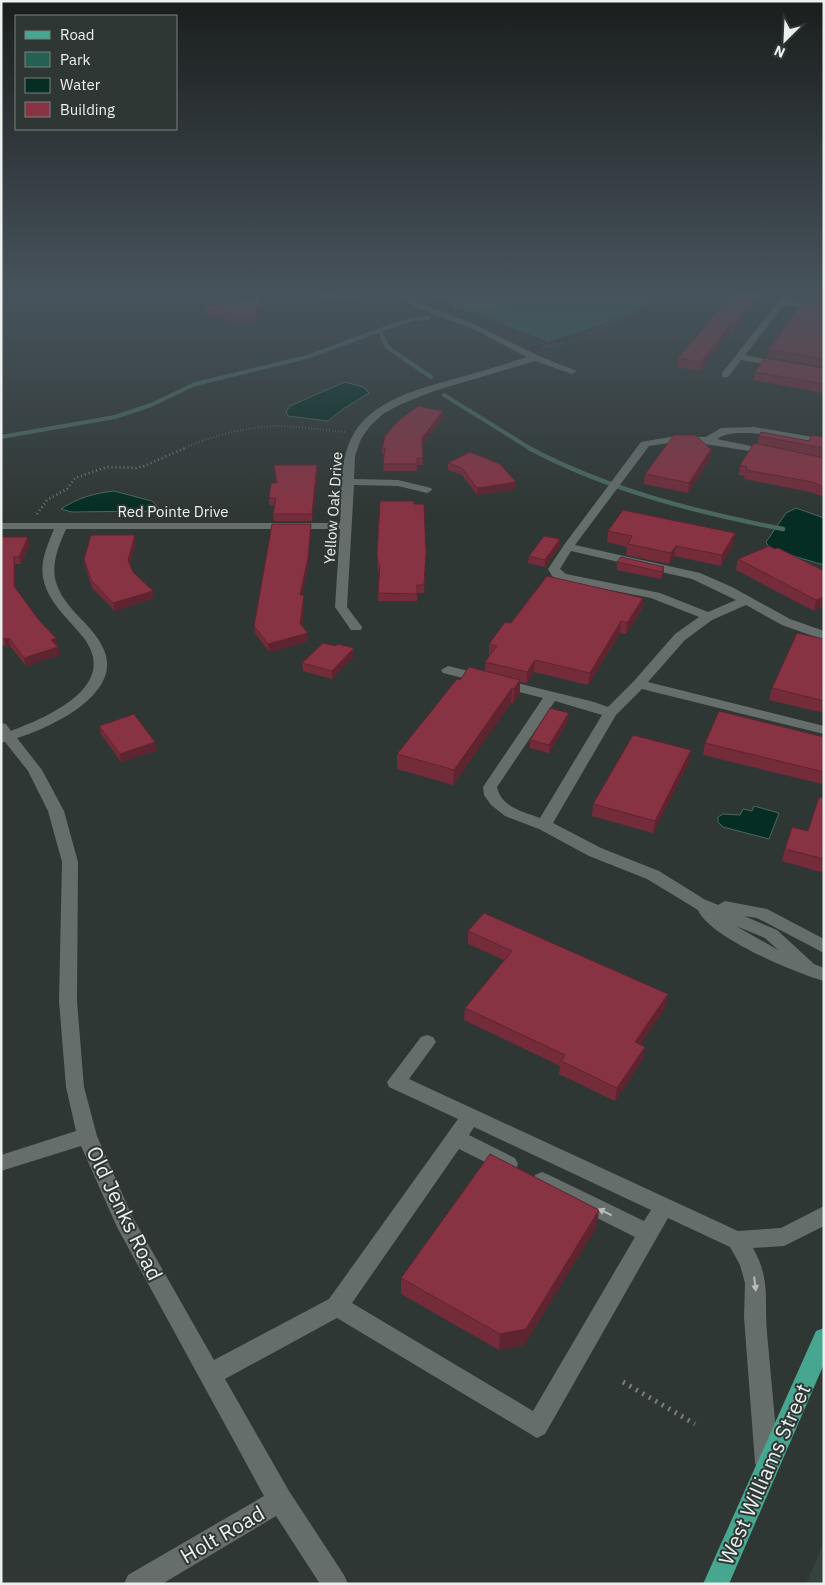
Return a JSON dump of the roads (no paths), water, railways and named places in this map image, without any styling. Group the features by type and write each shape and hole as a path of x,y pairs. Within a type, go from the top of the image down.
{"main road":[{"name":"West Williams Street","path":"716,1584 824,1338"}],"street":[{"name":"Yellow Oak Drive","path":"356,627 342,608 345,526 352,445 362,429 379,413 416,394 500,366"},
{"path":"553,366 572,371"},
{"path":"725,375 732,366"},
{"path":"789,366 795,367"},
{"path":"708,441 721,431 754,430 824,442"},
{"path":"708,617 690,607 666,599 562,576 556,573 554,569 568,547 645,444 673,440 708,441 785,455"},
{"path":"349,482 398,483 426,490"},
{"name":"Red Pointe Drive","path":"1,526 345,526"},
{"path":"4,734 34,728 62,713 84,696 98,674 99,653 85,630 62,604 51,586 49,574 50,556 62,527"},
{"path":"568,547 696,576 786,622 824,636"},
{"path":"544,825 610,713 639,684 680,637 708,617 746,600"},
{"path":"448,670 589,705 610,713"},
{"path":"639,684 824,730"},
{"path":"551,696 490,787 490,796 495,802 510,812 544,825 595,852 653,875 698,903 720,924 745,940 774,956 824,975"},
{"name":"Old Jenks Road","path":"4,734 35,770 56,811 70,862 68,1001 75,1087 87,1136 124,1221 280,1500 335,1584"},
{"path":"698,903 760,913 823,945 807,967"},
{"path":"427,1042 396,1082 470,1118 737,1240 784,1237 824,1215"},
{"path":"210,1374 337,1306 470,1118"},
{"path":"1,1163 87,1136"},
{"path":"455,1138 648,1233"},
{"path":"337,1306 537,1426 664,1206"},
{"path":"737,1240 750,1263 756,1283 755,1317 768,1468"},
{"name":"Holt Road","path":"137,1584 280,1500"}],"water":[{"path":"345,382 363,387 369,393 328,421 288,416 286,412 290,406"},
{"path":"114,491 152,501 160,509 152,511 72,512 61,509 86,497"},
{"path":"796,508 824,518 824,565 770,549 766,542 786,513"},
{"path":"754,806 779,813 769,839 723,827 718,822 718,817 723,814 740,815 743,809 752,811"}],"waterway":[{"path":"1,437 115,417 151,405 195,384 270,366"},
{"path":"415,366 431,377"},
{"path":"444,395 531,449"},
{"path":"531,449 559,463 621,488 685,507 783,529"}]}
